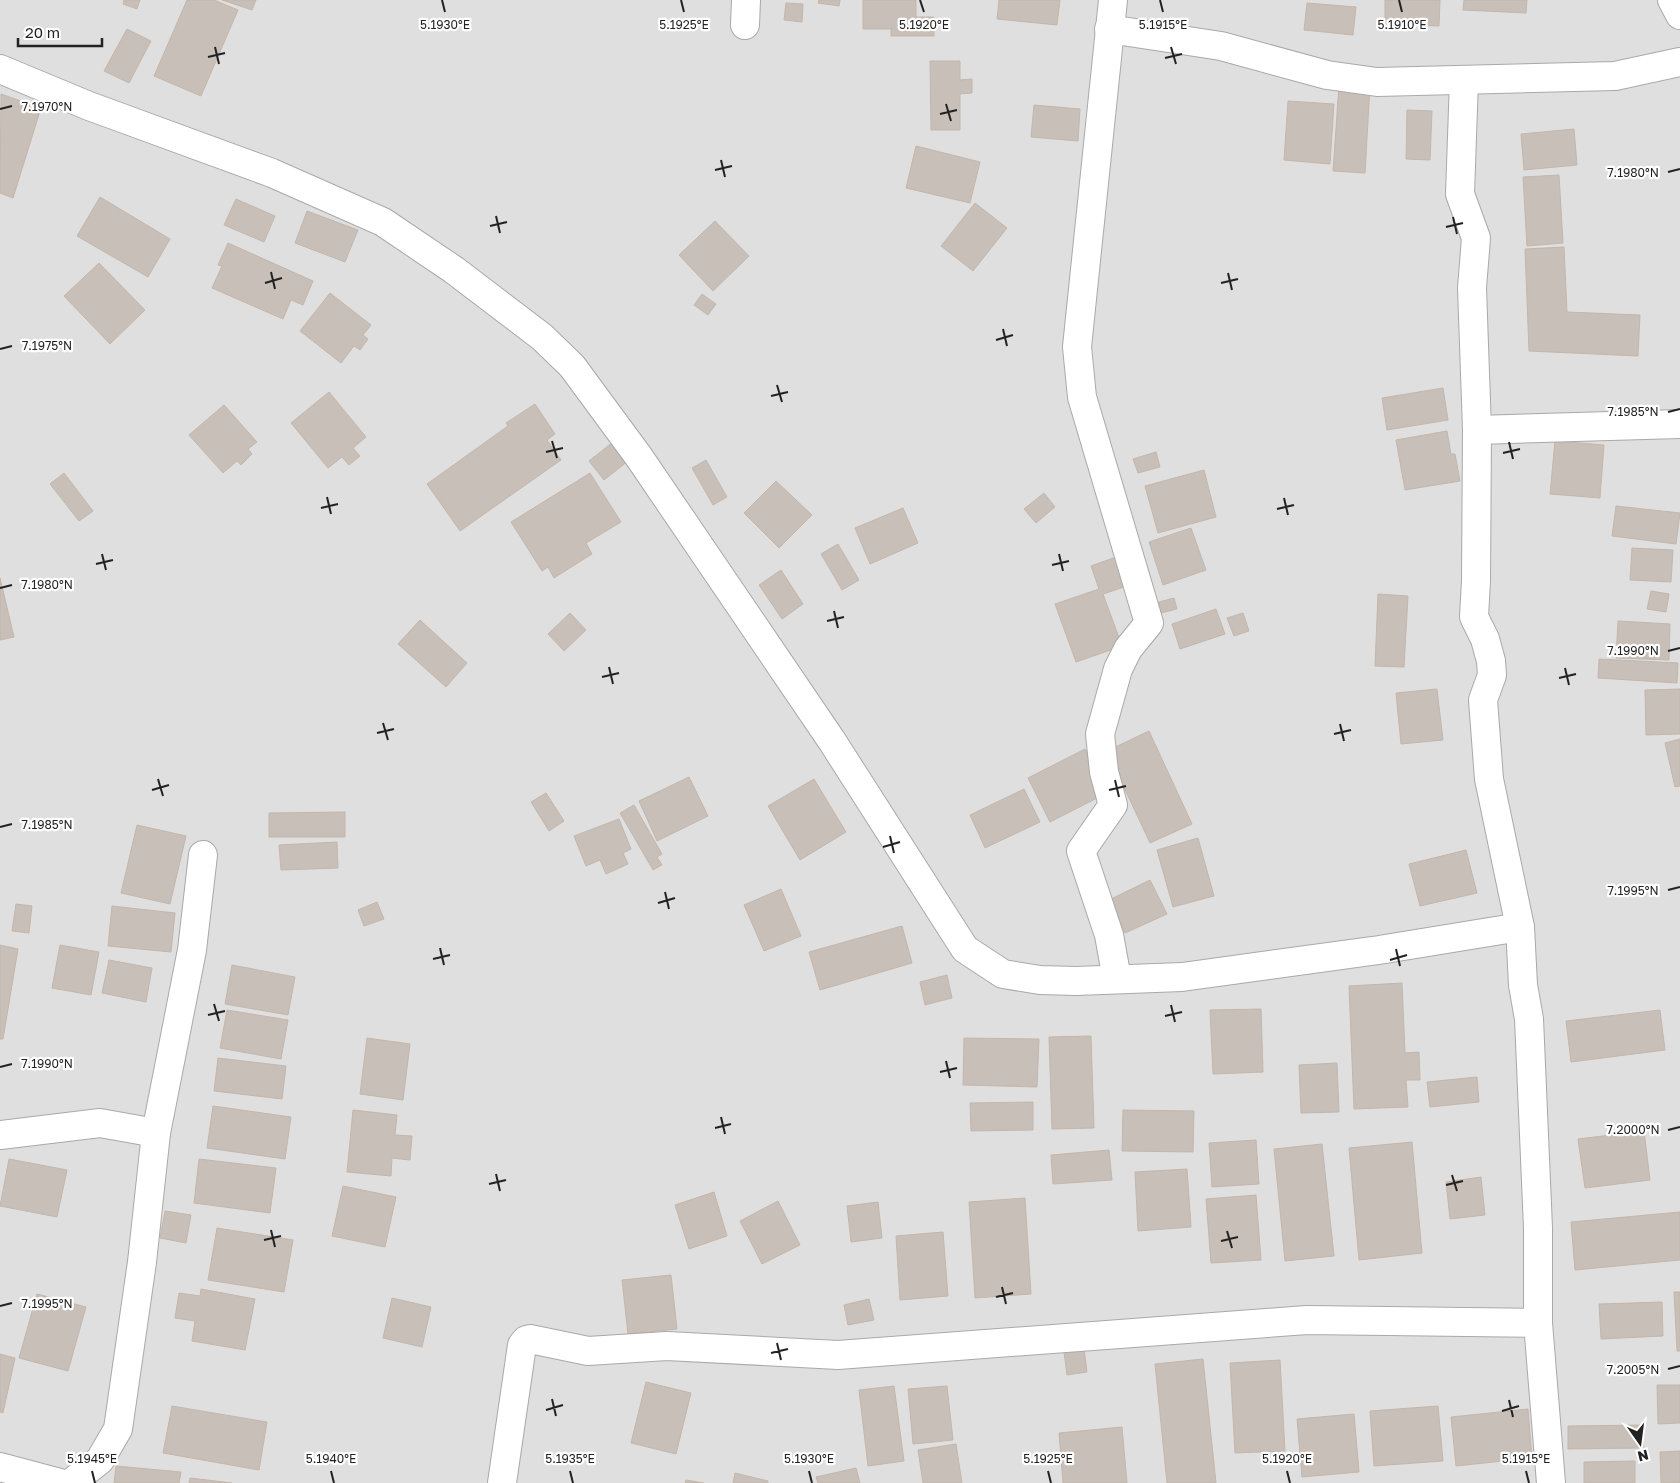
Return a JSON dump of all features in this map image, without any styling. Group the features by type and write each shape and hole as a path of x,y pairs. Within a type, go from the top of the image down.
{"street":[{"path":"1113,0 1092,217 1077,347 1082,397 1149,623 1128,649 1118,669 1100,734 1104,772 1113,805 1080,851 1109,936 1117,979"},
{"path":"1672,0 1680,15"},
{"path":"1109,29 1221,46 1327,75 1378,82 1615,76 1680,62"},
{"path":"0,69 90,106 272,173 383,222 454,270 542,336 572,366 639,457 832,741 965,949 1003,974 1040,980 1117,979 1192,975 1379,950 1520,927"},
{"path":"1464,80 1460,194 1476,238 1472,288 1477,430 1474,617 1485,639 1491,660 1492,675 1483,700 1489,779 1520,927 1523,984 1528,1020 1538,1228 1538,1323 1551,1483"},
{"path":"1477,430 1680,424"},
{"path":"71,1483 100,1460 118,1429 142,1262 156,1133 192,950 204,855"},
{"path":"0,1135 100,1123 156,1133"},
{"path":"502,1483 522,1346 530,1339 588,1351 666,1346 838,1355 1306,1320 1538,1323"},
{"path":"0,1466 60,1483"}],"shaded area":[{"path":"0,0 1680,0 1680,1483 0,1483"}],"building":[{"path":"124,0 140,0 137,9 123,4"},
{"path":"187,0 214,0 238,10 201,96 154,76"},
{"path":"222,0 256,0 252,10"},
{"path":"819,0 840,0 839,6 818,3"},
{"path":"863,0 916,0 916,17 934,17 934,36 891,36 891,29 863,29"},
{"path":"999,0 1060,0 1057,25 997,19"},
{"path":"1385,0 1440,0 1439,26 1385,24"},
{"path":"1464,0 1527,0 1526,13 1463,10"},
{"path":"786,3 803,4 802,22 784,20"},
{"path":"1307,3 1356,7 1353,35 1304,30"},
{"path":"127,29 151,41 129,83 104,71"},
{"path":"930,61 960,61 960,80 972,79 972,93 960,94 960,130 931,130"},
{"path":"1339,85 1370,86 1365,173 1333,171"},
{"path":"1,94 41,108 13,198 0,193"},
{"path":"1288,101 1334,104 1330,164 1284,160"},
{"path":"1034,105 1080,109 1078,141 1031,137"},
{"path":"1407,110 1432,111 1430,160 1406,159"},
{"path":"1574,129 1577,165 1524,170 1521,134"},
{"path":"916,146 980,162 970,203 906,188"},
{"path":"1559,175 1563,243 1527,246 1523,177"},
{"path":"100,197 170,239 148,277 77,236"},
{"path":"236,199 275,216 264,242 224,225"},
{"path":"975,203 1007,228 973,271 941,246"},
{"path":"307,211 358,230 345,262 295,243"},
{"path":"715,221 749,256 713,291 679,255"},
{"path":"228,243 313,281 303,305 291,300 283,319 212,288 222,266 218,265"},
{"path":"1564,247 1567,312 1640,315 1638,356 1529,351 1525,249"},
{"path":"99,263 145,310 110,344 64,296"},
{"path":"330,293 371,325 363,335 368,339 360,350 354,346 341,363 300,331"},
{"path":"702,294 716,304 708,315 694,305"},
{"path":"1443,388 1448,420 1387,430 1382,398"},
{"path":"329,392 366,437 353,448 360,456 349,465 342,457 328,468 291,423"},
{"path":"535,404 555,434 547,440 561,460 460,531 427,484 508,426 506,423"},
{"path":"224,405 257,442 248,449 252,454 241,465 237,461 223,473 189,435"},
{"path":"1447,431 1451,454 1455,454 1460,481 1405,490 1396,440"},
{"path":"1555,441 1604,445 1600,498 1550,494"},
{"path":"613,442 628,461 604,480 589,461"},
{"path":"1156,452 1160,467 1138,473 1133,459"},
{"path":"706,460 727,497 713,505 692,468"},
{"path":"1204,470 1216,517 1158,533 1145,486"},
{"path":"64,473 93,511 79,521 50,484"},
{"path":"590,473 621,522 586,543 592,554 554,578 548,567 542,571 511,522"},
{"path":"776,481 812,515 779,548 744,513"},
{"path":"1044,493 1055,507 1036,523 1024,509"},
{"path":"1616,506 1680,513 1676,544 1612,536"},
{"path":"903,508 918,543 870,564 855,528"},
{"path":"1191,528 1206,570 1163,585 1149,542"},
{"path":"838,544 859,580 842,590 821,554"},
{"path":"1632,548 1673,550 1671,582 1630,580"},
{"path":"1116,557 1127,586 1103,594 1122,646 1076,662 1055,604 1099,589 1091,566"},
{"path":"781,570 803,604 782,619 759,585"},
{"path":"0,578 14,637 0,640"},
{"path":"1651,591 1669,594 1666,612 1647,609"},
{"path":"1378,594 1408,596 1404,667 1375,666"},
{"path":"1174,598 1177,609 1161,613 1159,602"},
{"path":"1216,609 1225,634 1180,649 1172,624"},
{"path":"570,613 586,630 564,651 548,634"},
{"path":"1243,613 1249,631 1234,636 1227,618"},
{"path":"420,620 467,663 446,687 398,644"},
{"path":"1618,621 1670,624 1669,660 1616,658"},
{"path":"1599,659 1678,663 1677,683 1598,678"},
{"path":"1437,689 1443,740 1401,744 1396,693"},
{"path":"1680,689 1680,734 1646,735 1645,690"},
{"path":"1149,731 1192,824 1150,843 1107,751"},
{"path":"1680,739 1680,786 1675,787 1665,743"},
{"path":"1085,749 1107,793 1050,822 1028,778"},
{"path":"689,777 708,816 657,841 639,801"},
{"path":"814,779 846,832 800,860 768,806"},
{"path":"1024,789 1040,822 985,848 970,815"},
{"path":"546,793 564,821 549,831 531,802"},
{"path":"634,805 662,854 657,857 662,865 653,870 620,813"},
{"path":"345,812 345,837 269,837 269,813"},
{"path":"619,819 631,849 623,853 628,864 606,874 600,860 586,866 574,836"},
{"path":"137,825 186,836 170,904 121,893"},
{"path":"1198,838 1214,896 1173,907 1157,850"},
{"path":"337,842 338,868 281,870 279,845"},
{"path":"1466,850 1477,893 1420,906 1409,864"},
{"path":"1150,880 1167,914 1125,933 1109,900"},
{"path":"781,889 801,936 764,951 744,905"},
{"path":"377,902 384,919 364,926 358,910"},
{"path":"16,904 32,906 29,933 12,931"},
{"path":"112,906 175,913 171,952 108,946"},
{"path":"902,926 912,963 820,990 809,952"},
{"path":"0,945 18,949 3,1039 0,1039"},
{"path":"60,945 99,952 91,995 52,988"},
{"path":"109,960 152,968 146,1002 102,993"},
{"path":"232,965 295,977 288,1015 225,1004"},
{"path":"947,975 952,998 925,1005 920,982"},
{"path":"1402,983 1405,1053 1419,1052 1420,1080 1406,1080 1408,1107 1354,1109 1349,986"},
{"path":"1261,1009 1263,1072 1213,1074 1210,1010"},
{"path":"227,1010 288,1020 281,1059 220,1048"},
{"path":"1660,1010 1665,1050 1571,1062 1566,1021"},
{"path":"1091,1036 1094,1128 1052,1129 1049,1037"},
{"path":"367,1038 410,1044 403,1100 360,1094"},
{"path":"964,1038 1039,1039 1037,1087 963,1085"},
{"path":"218,1058 286,1066 282,1099 214,1091"},
{"path":"1337,1063 1339,1112 1301,1113 1299,1065"},
{"path":"1477,1077 1479,1102 1430,1107 1427,1082"},
{"path":"1033,1102 1033,1130 971,1131 970,1103"},
{"path":"213,1106 291,1117 285,1159 207,1148"},
{"path":"353,1110 397,1115 395,1135 412,1136 410,1160 392,1158 391,1176 347,1172"},
{"path":"1123,1110 1194,1111 1193,1152 1122,1151"},
{"path":"1644,1131 1650,1180 1585,1188 1578,1139"},
{"path":"1256,1140 1259,1184 1212,1187 1209,1143"},
{"path":"1412,1142 1422,1253 1359,1260 1349,1148"},
{"path":"1322,1144 1334,1256 1285,1261 1274,1149"},
{"path":"1109,1150 1112,1180 1053,1184 1051,1155"},
{"path":"9,1159 67,1170 57,1217 0,1206"},
{"path":"199,1159 276,1168 270,1213 194,1203"},
{"path":"1187,1169 1191,1227 1138,1231 1135,1172"},
{"path":"1481,1177 1485,1215 1450,1219 1446,1182"},
{"path":"343,1186 396,1197 385,1247 332,1236"},
{"path":"714,1192 727,1236 689,1249 675,1205"},
{"path":"1256,1195 1261,1260 1211,1263 1206,1199"},
{"path":"1025,1198 1031,1294 975,1298 969,1202"},
{"path":"778,1201 800,1245 762,1264 740,1221"},
{"path":"878,1202 882,1238 851,1242 847,1206"},
{"path":"165,1211 191,1215 186,1243 160,1238"},
{"path":"1680,1212 1680,1260 1575,1270 1571,1222"},
{"path":"217,1228 293,1240 284,1292 208,1280"},
{"path":"943,1232 948,1296 900,1300 896,1236"},
{"path":"671,1275 677,1329 628,1334 622,1280"},
{"path":"201,1289 255,1299 245,1350 192,1341 195,1321 175,1318 179,1293 200,1296"},
{"path":"1674,1292 1680,1292 1680,1351 1677,1351"},
{"path":"37,1294 86,1307 68,1371 19,1358"},
{"path":"392,1298 431,1307 422,1347 383,1338"},
{"path":"869,1299 874,1320 848,1325 844,1305"},
{"path":"1662,1302 1663,1336 1601,1339 1599,1304"},
{"path":"1084,1349 1087,1372 1067,1375 1064,1352"},
{"path":"0,1354 15,1358 3,1413 0,1412"},
{"path":"1203,1359 1216,1483 1167,1483 1155,1364"},
{"path":"1280,1360 1285,1451 1235,1453 1230,1363"},
{"path":"646,1382 691,1393 676,1454 631,1443"},
{"path":"1657,1385 1680,1385 1680,1423 1658,1424"},
{"path":"894,1386 904,1461 868,1466 859,1390"},
{"path":"947,1386 953,1440 913,1444 908,1389"},
{"path":"172,1406 267,1422 259,1470 163,1453"},
{"path":"1438,1406 1443,1461 1374,1466 1370,1411"},
{"path":"1528,1409 1532,1458 1456,1466 1451,1417"},
{"path":"1354,1414 1359,1472 1302,1477 1297,1419"},
{"path":"1643,1425 1643,1448 1568,1449 1568,1426"},
{"path":"1122,1427 1127,1483 1063,1483 1059,1433"},
{"path":"956,1444 962,1483 923,1483 918,1450"},
{"path":"1680,1451 1680,1483 1661,1483 1660,1452"},
{"path":"1635,1461 1635,1483 1584,1483 1584,1462"},
{"path":"116,1466 181,1472 179,1483 114,1483"},
{"path":"856,1468 860,1483 818,1483 816,1477"},
{"path":"735,1473 768,1481 768,1483 733,1483"},
{"path":"190,1478 232,1483 189,1483"},
{"path":"686,1480 704,1483 685,1483"}]}
